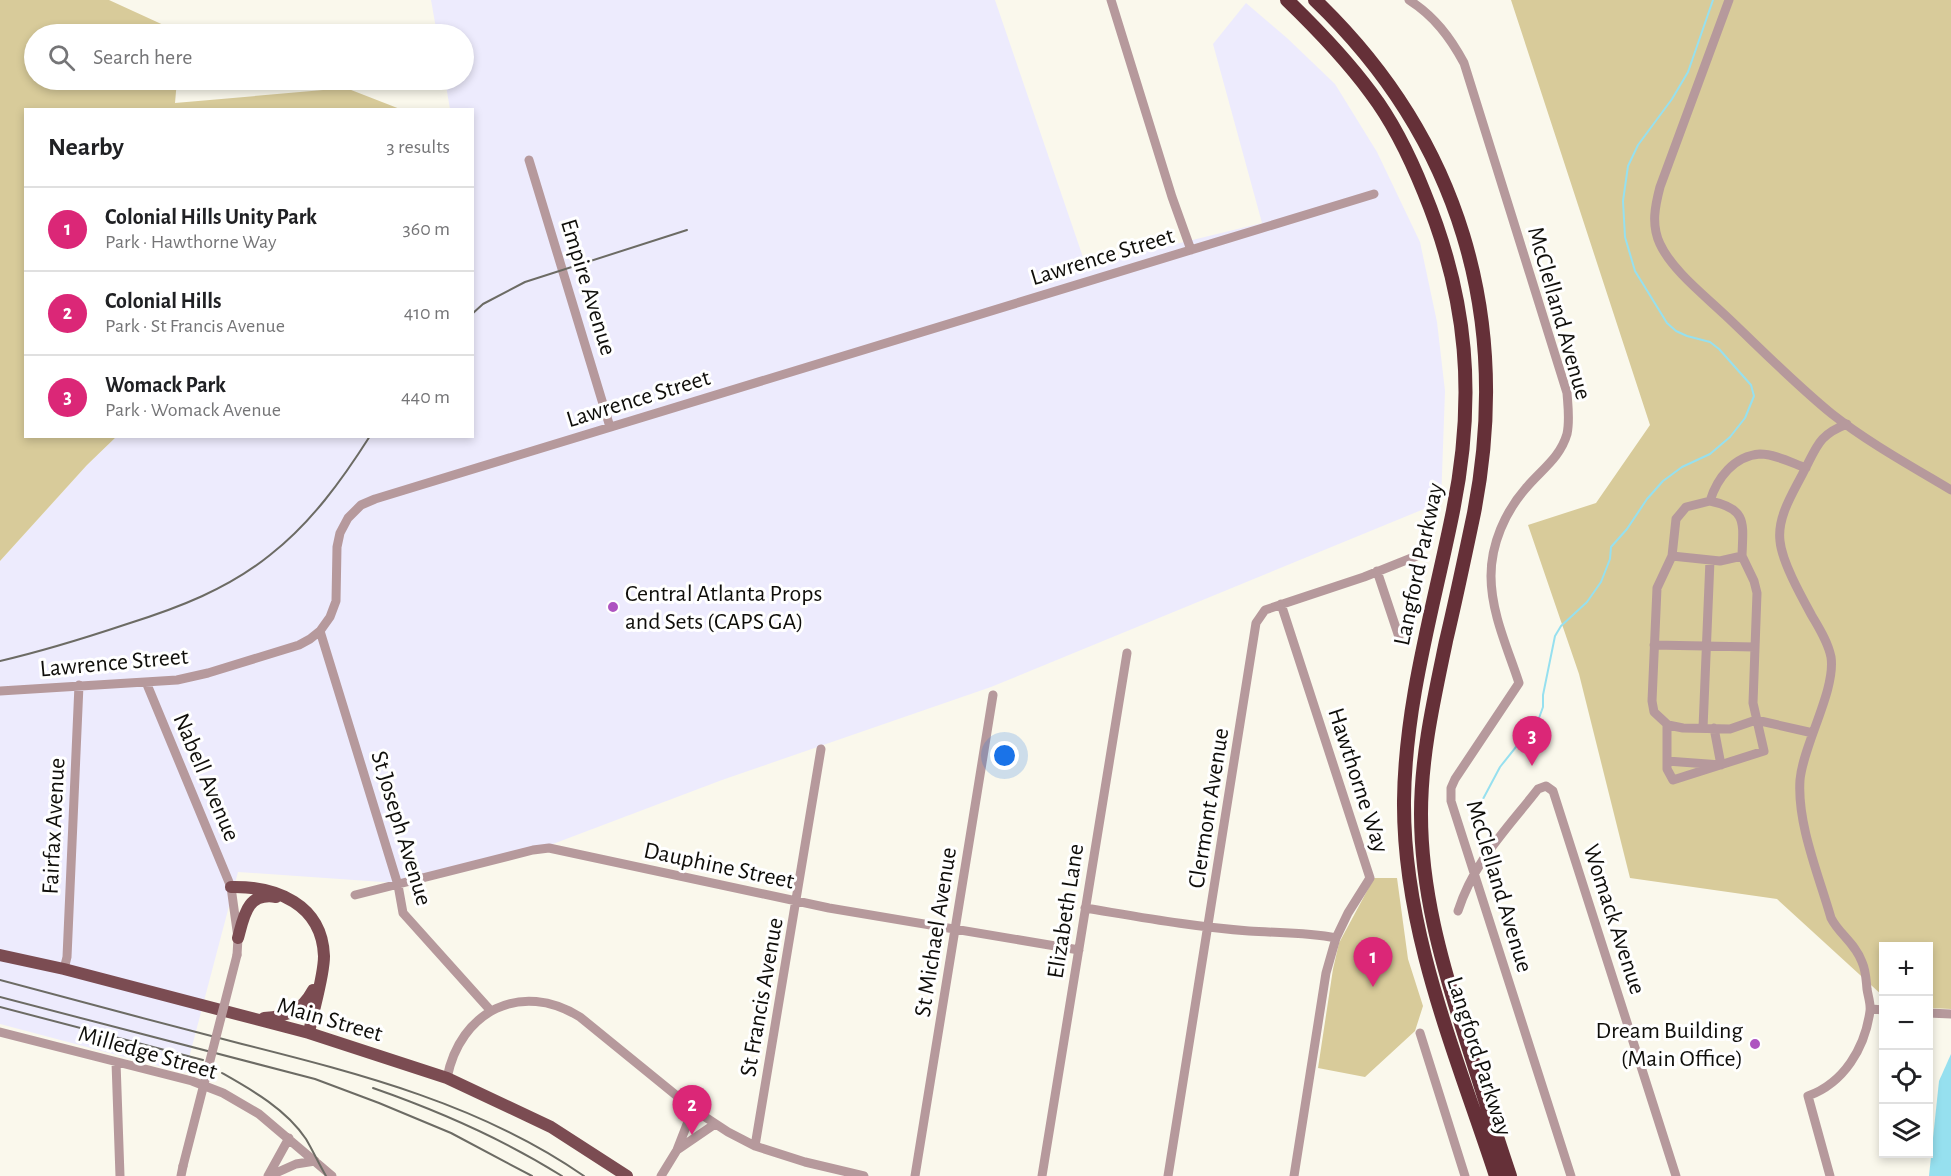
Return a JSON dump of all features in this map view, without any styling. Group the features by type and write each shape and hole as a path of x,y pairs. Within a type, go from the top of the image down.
{"highway":[{"name":"Langford Parkway","path":"1287,0 1330,42 1349,65 1373,95 1400,140 1435,219 1453,276 1460,309 1466,407 1461,466 1424,642 1409,730 1405,770 1404,826 1411,893 1428,966 1496,1176"},
{"name":"Langford Parkway","path":"1315,0 1363,50 1423,139 1441,175 1459,223 1473,273 1482,320 1487,371 1482,462 1474,511 1431,711 1421,787 1422,845 1430,910 1439,952 1489,1116 1510,1176"}],"main road":[{"path":"231,888 259,888 290,899 306,913 319,933 324,958 309,1033"},
{"path":"238,938 247,908 254,901 261,897 290,899"},
{"name":"Main Street","path":"0,955 64,969 309,1033 447,1078 551,1127 627,1176"},
{"path":"256,1019 283,1016 299,1008 307,1002 320,979"}],"street":[{"path":"1111,0 1172,197 1191,250"},
{"name":"McClelland Avenue","path":"1409,0 1437,22 1452,41 1464,63 1566,393 1569,416 1567,434 1560,451 1551,464 1513,504 1494,550 1491,576 1493,601 1519,683 1455,779 1451,788 1451,801 1571,1176"},
{"path":"1729,0 1660,187 1654,217 1656,232 1667,256 1692,283 1806,391 1882,449 1951,490"},
{"name":"Empire Avenue","path":"529,160 610,427"},
{"name":"Lawrence Street","path":"0,691 177,680 208,674 299,645 320,631 330,617 336,601 337,547 340,533 348,518 361,505 375,499 1374,194"},
{"path":"1830,1176 1808,1096 1832,1082 1848,1069 1861,1044 1871,1009 1862,960 1844,934 1836,928 1831,918 1808,839 1800,779 1828,683 1831,657 1824,637 1792,577 1780,541 1787,502 1822,438 1832,430 1847,424"},
{"path":"1710,501 1718,479 1745,457 1761,454 1806,468"},
{"path":"1667,724 1667,769 1673,780 1764,751 1756,720 1753,703 1757,593 1742,556 1743,522 1740,514 1724,504 1710,501 1686,507 1680,513 1674,527 1672,556 1656,588 1653,708 1658,717 1667,724 1683,728 1730,729 1756,720 1813,733"},
{"name":"Clermont Avenue","path":"1168,1176 1256,623 1265,610 1419,555"},
{"path":"1672,556 1720,561 1742,556"},
{"path":"1703,728 1710,560"},
{"path":"1377,571 1399,637"},
{"name":"Hawthorne Way","path":"1281,604 1370,879 1348,913 1336,938 1326,973 1294,1176"},
{"name":"St Joseph Avenue","path":"320,631 398,885 403,913 491,1011"},
{"path":"1654,645 1755,647"},
{"name":"Elizabeth Lane","path":"1042,1176 1127,653"},
{"name":"Nabell Avenue","path":"146,682 231,888 238,938 237,955 181,1176"},
{"name":"Fairfax Avenue","path":"64,969 67,957 79,685"},
{"name":"St Michael Avenue","path":"915,1176 993,694"},
{"path":"1714,728 1721,765"},
{"name":"St Francis Avenue","path":"755,1146 821,749"},
{"path":"1667,761 1721,765"},
{"name":"Womack Avenue","path":"1474,873 1481,860 1538,789 1550,787 1676,1176"},
{"name":"Dauphine Street","path":"355,895 533,850 549,848 797,902 1079,950"},
{"path":"1458,911 1474,873"},
{"path":"1085,909 1208,927 1318,934 1336,938"},
{"path":"447,1078 451,1059 465,1033 477,1021 491,1011 510,1003 529,1000 549,1002 567,1009 715,1124 755,1146 806,1162 864,1176"},
{"path":"1871,1009 1879,1010"},
{"path":"1933,1013 1951,1014"},
{"name":"Milledge Street","path":"0,1032 192,1081 223,1093 259,1114 332,1176"},
{"path":"1420,1033 1465,1176"},
{"path":"116,1062 120,1176"},
{"path":"661,1176 677,1150 693,1109"},
{"path":"677,1150 715,1124"},
{"path":"269,1176 289,1138"},
{"path":"269,1176 296,1164 315,1161"}],"shaded area":[{"path":"0,0 109,0 161,24 24,24 24,90 176,90 175,103 323,90 351,90 397,108 24,108 24,438 115,438 87,465 0,561"},
{"path":"431,0 995,0 1086,266 1262,223 1213,44 1246,3 1335,84 1377,152 1420,242 1437,322 1445,391 1441,502 991,687 722,780 537,850 397,883 238,872 185,1073 0,1024 0,561 87,465 115,438 474,438 474,108 450,108 447,90 474,90 474,24 435,24"},
{"path":"1511,0 1951,0 1951,1009 1933,1008 1933,942 1879,942 1879,992 1777,899 1630,878 1579,674 1528,525 1596,503 1650,425"},
{"path":"1374,878 1397,878 1408,959 1423,1006 1415,1031 1365,1077 1318,1068 1339,943"}],"water":[{"path":"1951,1054 1951,1176 1929,1176 1931,1158 1933,1158 1939,1081"}],"waterway":[{"path":"1483,799 1500,767 1539,718 1543,707 1543,695 1555,636 1561,626 1587,602 1601,582 1610,559 1611,547 1663,481 1682,467 1710,454 1730,437 1745,418 1754,396 1751,385 1719,349 1710,342 1676,331 1667,323 1635,271 1625,237 1623,201 1628,166 1638,145 1672,99 1688,72 1713,0"}],"railway":[{"path":"474,312 483,304 525,282 687,230"},
{"path":"0,661 64,644 165,611 220,588 237,578 270,555 299,529 337,485 369,438"},
{"path":"0,980 376,1080 462,1111 504,1130 545,1151 584,1176"},
{"path":"0,997 315,1079 451,1133 532,1176"},
{"path":"0,1007 203,1060"},
{"path":"222,1073 256,1093 289,1118 306,1139 326,1176"},
{"path":"373,1088 470,1127 562,1176"}],"place":[{"name":"Central Atlanta Props and Sets (CAPS GA)","path":"613,607"},
{"name":"Womack Park","path":"1532,766"},
{"name":"Colonial Hills Unity Park","path":"1373,987"},
{"name":"Dream Building (Main Office)","path":"1755,1044"},
{"name":"Colonial Hills","path":"692,1135"}]}
